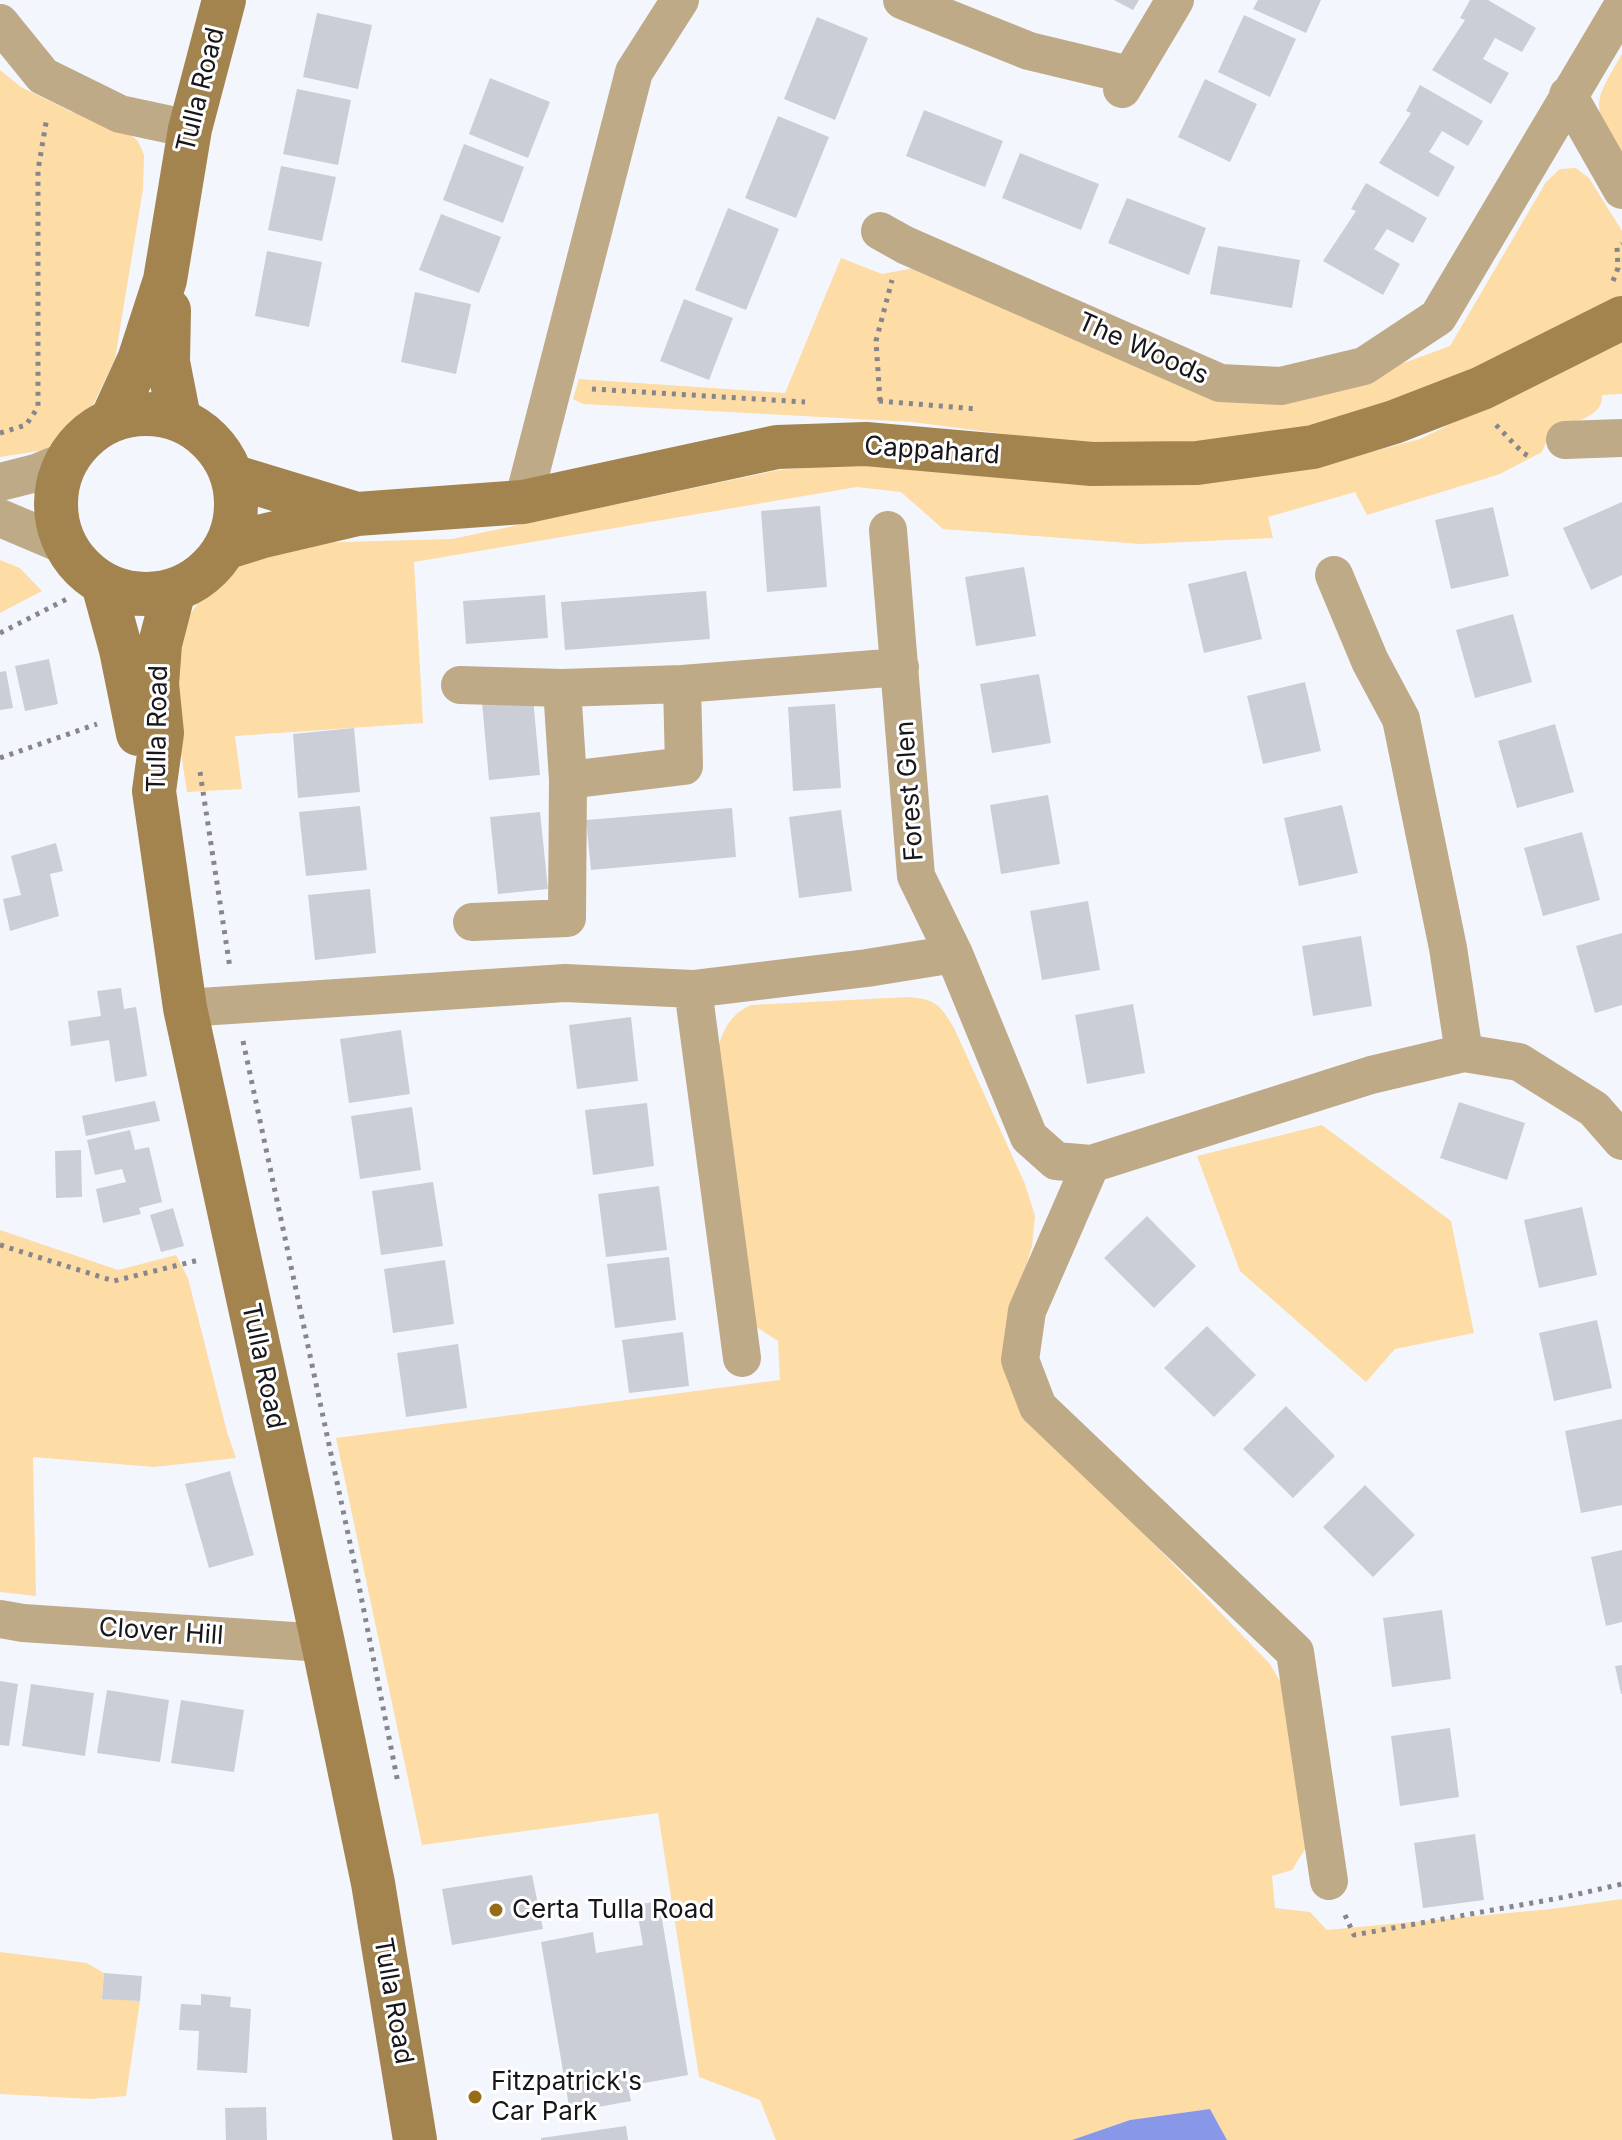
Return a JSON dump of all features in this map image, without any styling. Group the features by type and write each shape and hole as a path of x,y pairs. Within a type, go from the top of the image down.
{"main road":[{"name":"Tulla Road","path":"99,582 77,565 64,545 56,516 58,487 70,459 112,419 145,340 165,280 190,129 224,0"},
{"path":"165,280 170,322 168,362 179,418"},
{"name":"Cappahard","path":"225,548 357,514 523,502 777,447 866,444 1092,464 1197,463 1313,447 1394,422 1482,388 1617,301"},
{"path":"99,582 117,591 146,595 185,585 225,548 235,511 232,476 222,453 202,433 179,418 148,413 112,419"},
{"path":"232,476 357,514"},
{"path":"99,582 154,791"},
{"name":"Tulla Road","path":"174,590 160,644 157,684 162,733 154,791 185,1008 373,1883 415,2140"}],"street":[{"path":"523,502 634,72 680,0"},
{"path":"902,0 1029,51 1125,82 1175,0"},
{"name":"The Woods","path":"892,238 1220,383 1281,386 1364,366 1438,317 1622,7"},
{"path":"0,23 43,76 120,114 190,129"},
{"path":"1568,95 1622,190"},
{"path":"1565,440 1622,438"},
{"path":"0,482 36,473 70,459"},
{"path":"0,518 64,545"},
{"name":"Forest Glen","path":"888,530 916,876 954,954 1029,1137 1056,1161 1091,1164"},
{"path":"1334,575 1370,661 1401,719 1448,948 1464,1053"},
{"path":"460,685 562,688 682,684 900,667"},
{"path":"568,780 684,766 682,684"},
{"path":"472,922 567,918 568,780 562,688"},
{"path":"185,1008 565,983 693,989 954,954"},
{"path":"693,989 742,1358"},
{"path":"1329,1881 1295,1652 1038,1407 1020,1360 1027,1311 1091,1164 1371,1075 1464,1053 1519,1062 1594,1109 1622,1141"},
{"name":"Clover Hill","path":"0,1619 323,1643"}],"path":[{"path":"0,433 26,425 38,407 38,170 48,114 70,89"},
{"path":"880,401 876,341 892,279 892,238"},
{"path":"1617,301 1617,247 1622,244"},
{"path":"551,386 812,402"},
{"path":"867,401 980,410"},
{"path":"1483,430 1497,425 1523,453 1549,465 1565,440"},
{"path":"0,633 99,582"},
{"path":"0,758 135,712"},
{"path":"199,763 236,1004 351,1545 398,1788"},
{"path":"0,1245 114,1281 238,1251"},
{"path":"1329,1881 1354,1935 1622,1884"}],"shaded area":[{"path":"1622,54 1622,157 1605,126 1599,105 1600,96"},
{"path":"0,70 21,87 72,112 120,126 138,141 144,155 143,189 115,359 94,403 66,435 44,450 0,457"},
{"path":"1576,168 1589,178 1622,231 1622,298 1420,393 1299,429 1201,441 1083,444 912,422 583,404 573,399 579,379 785,393 841,258 882,274 914,268 1239,403 1336,388 1450,346 1546,182 1560,169"},
{"path":"1622,340 1622,394 1602,395 1601,403 1591,414 1551,430 1542,452 1500,474 1367,515 1355,492 1268,517 1273,538 1141,544 943,529 901,492 857,487 414,562 423,723 235,736 242,789 187,792 181,753 175,661 191,613 209,587 238,567 307,543 452,539 779,470 876,463 1100,486 1199,483 1304,470 1420,439"},
{"path":"0,560 20,568 42,591 0,613"},
{"path":"908,997 936,1004 954,1028 1025,1184 1035,1216 1032,1246 1010,1320 1005,1356 1008,1382 1020,1405 1270,1664 1284,1688 1307,1846 1292,1870 1272,1876 1275,1908 1310,1912 1327,1930 1551,1909 1622,1899 1622,2140 1227,2140 1210,2109 1130,2120 1072,2140 776,2140 760,2100 699,2077 658,1813 422,1845 336,1438 780,1380 778,1341 750,1323 717,1053 721,1037 732,1018 751,1005"},
{"path":"1322,1125 1451,1221 1474,1333 1395,1349 1366,1382 1240,1271 1197,1156"},
{"path":"0,1230 118,1270 176,1255 188,1278 236,1458 154,1467 33,1457 36,1596 0,1592"},
{"path":"0,1952 87,1963 104,1973 102,1998 140,2001 126,2096 90,2099 0,2094"}],"water":[{"path":"1210,2109 1227,2140 1072,2140 1130,2120"}],"building":[{"path":"1114,0 1139,0 1133,10"},
{"path":"1258,0 1321,0 1306,33 1253,9"},
{"path":"1470,0 1488,0 1536,28 1522,52 1495,38 1483,59 1509,73 1491,104 1432,70 1465,20 1460,18"},
{"path":"317,13 372,25 358,89 303,77"},
{"path":"1244,15 1296,39 1270,97 1218,72"},
{"path":"817,17 868,38 835,120 784,99"},
{"path":"490,78 550,102 528,158 469,134"},
{"path":"1205,79 1257,104 1230,162 1178,137"},
{"path":"1420,85 1483,121 1468,146 1442,131 1429,152 1455,167 1438,197 1379,163 1411,113 1406,111"},
{"path":"297,89 351,100 338,165 283,154"},
{"path":"924,110 1003,141 985,187 906,156"},
{"path":"778,116 829,137 796,218 745,198"},
{"path":"464,144 524,167 503,223 443,200"},
{"path":"1020,153 1099,184 1081,230 1002,198"},
{"path":"281,166 336,177 322,241 268,230"},
{"path":"1366,183 1427,218 1413,243 1387,229 1374,249 1400,264 1383,295 1323,261 1356,211 1351,209"},
{"path":"1127,198 1206,228 1189,275 1108,243"},
{"path":"728,208 779,229 746,310 695,290"},
{"path":"441,214 501,237 479,293 419,270"},
{"path":"1218,246 1300,260 1292,308 1210,294"},
{"path":"267,251 322,262 309,327 255,316"},
{"path":"415,292 471,304 456,374 401,362"},
{"path":"684,299 733,318 709,380 660,361"},
{"path":"1622,502 1622,575 1591,590 1563,528"},
{"path":"820,506 827,587 767,592 761,511"},
{"path":"1493,507 1509,576 1451,589 1435,520"},
{"path":"1024,567 1036,636 976,646 965,577"},
{"path":"1246,571 1262,639 1204,653 1188,584"},
{"path":"706,591 710,639 565,650 561,602"},
{"path":"545,595 548,638 466,644 463,601"},
{"path":"1513,614 1532,682 1475,698 1456,630"},
{"path":"49,659 58,704 25,711 15,666"},
{"path":"6,671 13,708 0,710 0,672"},
{"path":"1039,674 1051,743 992,753 980,684"},
{"path":"1305,682 1321,751 1263,764 1247,696"},
{"path":"533,697 540,775 489,780 482,702"},
{"path":"835,704 841,788 793,791 788,707"},
{"path":"1555,724 1574,792 1517,808 1498,741"},
{"path":"354,728 360,792 298,798 293,734"},
{"path":"1048,795 1060,864 1001,874 990,805"},
{"path":"1342,805 1358,873 1299,886 1284,818"},
{"path":"360,806 367,870 306,876 299,812"},
{"path":"732,808 736,857 591,870 586,820"},
{"path":"841,810 852,891 799,898 789,817"},
{"path":"540,812 548,889 498,894 490,817"},
{"path":"1582,832 1600,900 1543,916 1524,848"},
{"path":"56,843 63,871 50,874 59,916 10,931 3,899 21,895 11,856"},
{"path":"370,889 376,953 315,960 308,895"},
{"path":"1088,901 1100,970 1042,980 1030,911"},
{"path":"1622,933 1622,1005 1595,1013 1576,946"},
{"path":"1361,936 1372,1006 1313,1016 1302,946"},
{"path":"121,988 124,1009 136,1007 147,1076 115,1082 109,1040 71,1046 68,1021 101,1016 97,991"},
{"path":"1133,1004 1145,1073 1087,1084 1075,1015"},
{"path":"631,1017 638,1081 577,1089 569,1025"},
{"path":"401,1030 410,1094 349,1103 340,1039"},
{"path":"155,1101 160,1121 86,1136 82,1116"},
{"path":"1459,1102 1525,1123 1507,1180 1440,1158"},
{"path":"647,1103 654,1166 593,1175 585,1110"},
{"path":"412,1107 421,1170 360,1179 351,1116"},
{"path":"130,1130 135,1150 149,1147 162,1202 139,1208 141,1214 103,1223 96,1189 126,1182 122,1169 95,1175 87,1140"},
{"path":"81,1150 82,1197 56,1198 55,1151"},
{"path":"433,1182 443,1246 381,1255 372,1191"},
{"path":"659,1186 667,1250 606,1257 598,1194"},
{"path":"1582,1207 1597,1275 1539,1288 1524,1220"},
{"path":"173,1208 184,1246 161,1252 150,1215"},
{"path":"1147,1216 1196,1266 1154,1308 1104,1258"},
{"path":"669,1257 676,1320 615,1328 607,1264"},
{"path":"445,1260 454,1324 393,1333 384,1269"},
{"path":"1597,1320 1612,1388 1554,1401 1539,1333"},
{"path":"1207,1326 1256,1375 1214,1417 1164,1368"},
{"path":"683,1332 689,1386 629,1393 622,1340"},
{"path":"458,1344 467,1408 406,1417 397,1353"},
{"path":"1286,1406 1335,1456 1293,1498 1243,1449"},
{"path":"1622,1419 1622,1505 1581,1513 1565,1431"},
{"path":"230,1471 254,1555 209,1568 185,1484"},
{"path":"1365,1485 1415,1535 1373,1577 1323,1527"},
{"path":"1622,1550 1622,1622 1606,1626 1591,1557"},
{"path":"1442,1610 1451,1679 1392,1687 1383,1618"},
{"path":"1622,1665 1622,1694 1621,1694 1615,1666"},
{"path":"0,1681 18,1684 9,1746 0,1745"},
{"path":"31,1684 94,1693 85,1756 22,1746"},
{"path":"107,1690 169,1700 160,1762 97,1753"},
{"path":"181,1700 244,1710 234,1772 171,1763"},
{"path":"1450,1728 1459,1797 1400,1806 1391,1736"},
{"path":"1475,1834 1484,1900 1423,1908 1414,1843"},
{"path":"532,1875 543,1929 452,1945 442,1889"},
{"path":"659,1901 688,2075 628,2086 631,2101 570,2112 541,1942 593,1932 596,1953 643,1945 636,1905"},
{"path":"104,1973 142,1976 140,2001 102,1999"},
{"path":"201,1994 231,1997 230,2007 251,2009 247,2073 197,2070 199,2031 179,2030 181,2004 201,2005"},
{"path":"266,2107 267,2140 226,2140 225,2108"},
{"path":"626,2126 628,2140 541,2140 541,2138"}],"place":[{"name":"Certa Tulla Road","path":"496,1910"},
{"name":"Fitzpatrick's Car Park","path":"475,2097"}]}
